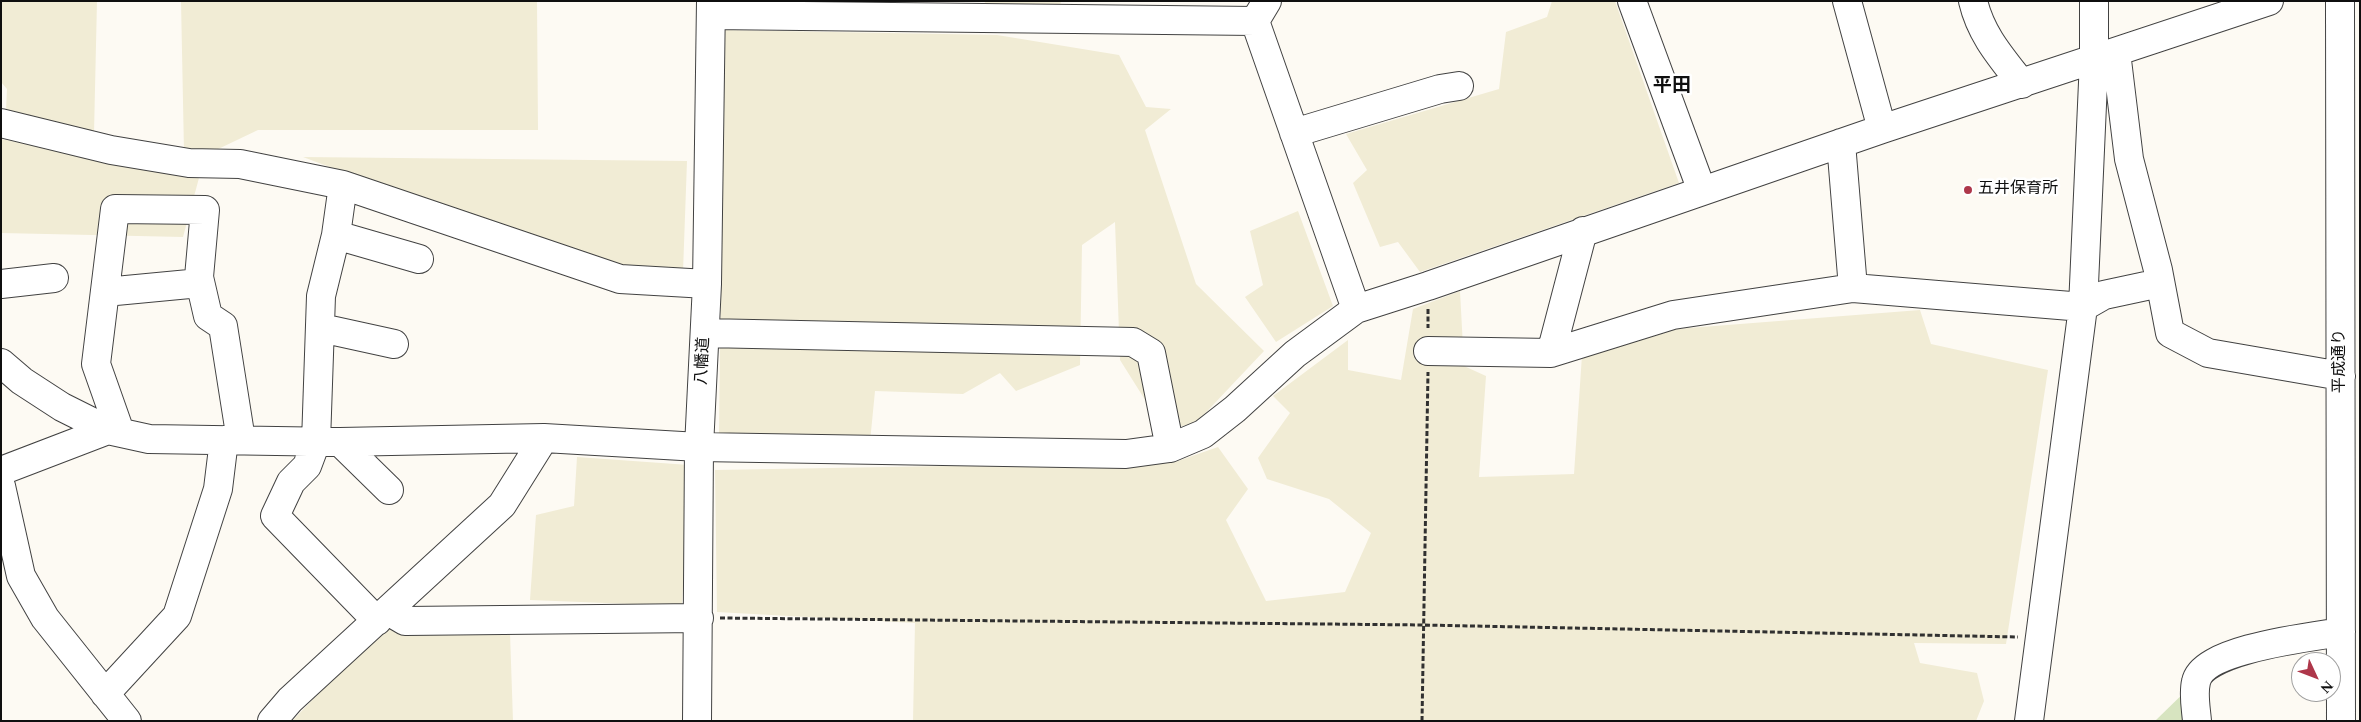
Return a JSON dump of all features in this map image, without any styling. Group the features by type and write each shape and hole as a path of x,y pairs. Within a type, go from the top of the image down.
{"street":[{"path":"1632,1 1702,191"},
{"path":"1847,1 1882,129"},
{"path":"1973,1 1978,22 1997,52 2022,84"},
{"path":"2094,1 2105,56 2160,283 2170,333 2208,353 2341,376"},
{"path":"1,363 22,381 62,407 114,431 149,439 328,442 544,438 699,447 1126,454 1170,448 1203,434 1234,410 1295,354 1356,309 1428,286 1882,129 2269,1"},
{"name":"平成通り","path":"2340,1 2341,721"},
{"path":"711,8 1261,11 1294,133 1356,309"},
{"name":"八幡道","path":"697,721 699,447 707,284 711,8"},
{"path":"2023,717 2041,637 2083,307 2105,56"},
{"path":"1294,133 1440,89 1458,86"},
{"path":"1,123 112,150 189,163 240,164 343,185 620,279 707,284"},
{"path":"1841,143 1853,288"},
{"path":"343,185 336,235 321,296 321,328 328,442 292,482 275,516 383,616 405,621 699,618"},
{"path":"105,694 177,616 232,440 223,326 208,316 199,277 205,210 115,209 96,364 114,431"},
{"path":"1552,354 1583,231"},
{"path":"336,235 419,259"},
{"path":"1,284 54,278"},
{"path":"105,292 200,283"},
{"path":"1428,351 1552,354 1673,315 1853,288 2083,307 2104,294 2160,283"},
{"path":"321,328 394,344"},
{"path":"705,333 1133,342 1151,353 1170,448"},
{"path":"1,471 114,431"},
{"path":"272,721 290,700 502,505 544,438"},
{"path":"328,442 389,490"},
{"path":"1,486 21,576 45,618 126,721"},
{"path":"2197,721 2196,681 2204,667 2234,652 2341,632"}],"path":[{"path":"1422,721 1428,286"},
{"path":"699,618 1424,625 2041,637"}],"shaded area":[{"path":"1,1 97,1 94,133 6,110 7,89 1,82"},
{"path":"181,1 537,1 538,130 258,130 214,151 184,152"},
{"path":"985,1 1061,1 1060,6 983,19"},
{"path":"1552,1 1615,1 1679,183 1420,272 1398,242 1380,247 1353,183 1367,170 1346,134 1499,89 1506,32 1547,17"},
{"path":"724,30 997,35 1119,55 1146,107 1171,109 1145,130 1196,284 1264,351 1196,423 1164,430 1120,360 1115,222 1082,245 1080,365 1016,391 1000,373 963,394 875,391 870,442 719,433"},
{"path":"1,139 199,178 183,237 1,233"},
{"path":"303,157 687,161 683,272 586,263"},
{"path":"1298,211 1333,306 1276,342 1245,297 1263,285 1250,231"},
{"path":"1460,291 1464,366 1486,376 1479,477 1574,474 1582,355 1663,330 1920,310 1931,344 2048,370 2006,644 1914,643 1920,663 1977,673 1984,701 1976,721 913,721 915,623 717,612 715,470 1175,462 1218,447 1248,489 1226,520 1266,601 1345,592 1371,533 1329,499 1267,479 1258,458 1290,413 1273,396 1348,340 1348,370 1401,380 1413,309"},
{"path":"577,457 689,465 682,606 530,600 536,515 574,506"},
{"path":"388,622 510,633 513,721 292,721"}],"green space":[{"path":"2196,681 2197,721 2155,721"}],"place":[{"name":"五井保育所","path":"1968,190"}],"district":[{"name":"平田","path":"1672,87"}]}
